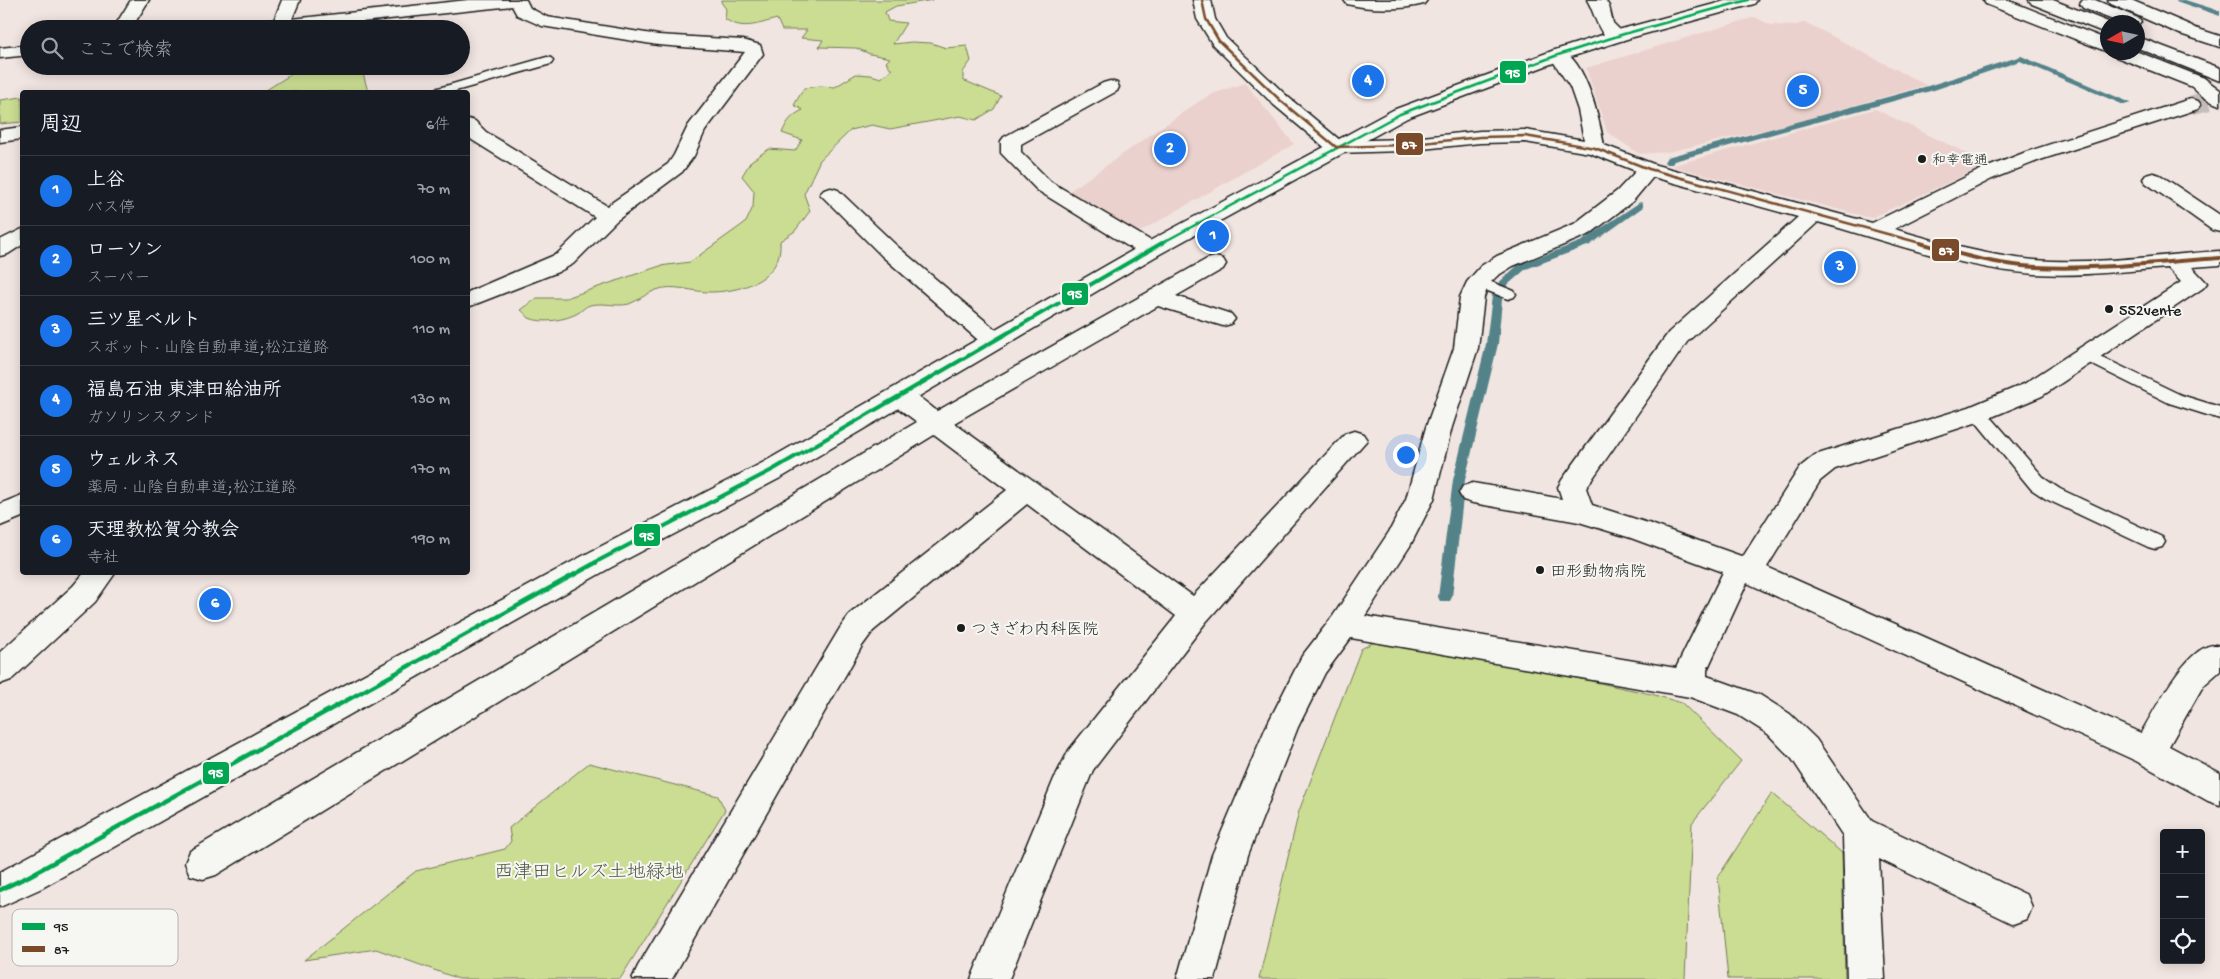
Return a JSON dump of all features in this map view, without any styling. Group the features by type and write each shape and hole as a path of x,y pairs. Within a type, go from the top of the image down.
{"main road":[{"path":"128,20 140,0"},
{"path":"282,20 291,0"},
{"path":"327,20 517,0 523,11 542,21 632,37 743,45 754,49 754,54 695,130 684,156 674,168 608,216 565,259 550,267 470,299"},
{"path":"1202,0 1206,19 1219,41 1281,101 1336,148 1403,145 1480,137 1525,136 1595,148 1649,169 1981,260 2035,267 2088,267 2220,258"},
{"path":"1353,0 1381,3 1418,0"},
{"path":"1596,0 1606,25 1617,36"},
{"path":"0,890 600,560 774,469 1150,250 1400,114 1558,55 1617,36 1748,0"},
{"path":"1992,0 2100,45"},
{"path":"2038,0 2100,26"},
{"path":"2078,0 2115,15"},
{"path":"2117,0 2186,30 2220,41"},
{"path":"2145,28 2220,58"},
{"path":"2145,45 2220,75"},
{"path":"0,53 20,51"},
{"path":"1558,55 1570,68 1583,95 1595,148"},
{"path":"2141,60 2220,91"},
{"path":"2197,82 2220,99"},
{"path":"1110,88 1011,141 1011,153 1044,186 1150,250"},
{"path":"1873,231 1986,175 2033,156 2191,105"},
{"path":"470,127 479,136 608,216"},
{"path":"0,136 20,133"},
{"path":"1196,979 1230,855 1282,727 1313,665 1344,625 1400,538 1420,499 1439,427 1466,348 1472,297 1485,284 1489,271 1506,261 1582,230 1625,196 1649,169"},
{"path":"2153,180 2220,225"},
{"path":"831,194 853,218 921,280 994,341"},
{"path":"1580,512 1572,488 1678,337 1813,215"},
{"path":"0,249 20,237"},
{"path":"1691,684 1691,670 1740,567 1754,563 1810,474 1825,462 1978,413 2033,390 2085,354 2196,283 2174,262"},
{"path":"203,863 935,423 1215,264"},
{"path":"1157,298 1223,319"},
{"path":"899,396 1196,614"},
{"path":"990,979 1071,779 1081,760 1196,614 1354,440"},
{"path":"651,979 851,637 862,622 1026,490"},
{"path":"1473,493 1580,512 1640,531 1740,567 2148,751 2220,790"},
{"path":"0,516 20,507"},
{"path":"0,671 84,594 100,575"},
{"path":"1344,625 1457,646 1691,684 1749,704 1779,724 1804,749 1860,832 2014,908"},
{"path":"2148,751 2192,677 2214,657"},
{"path":"1860,832 1866,979"}],"lane":[{"path":"447,90 547,60"},
{"path":"1485,284 1508,294"},
{"path":"2085,354 2175,400 2220,413"},
{"path":"1978,413 2038,484 2053,494 2155,542"}],"shaded area":[{"path":"1755,17 1771,25 1794,26 1805,22 1926,85 1774,128 1668,152 1639,154 1607,132 1586,68"},
{"path":"1245,83 1294,144 1136,234 1068,192 1201,100"},
{"path":"1875,109 1989,164 1871,218 1671,166"}],"green space":[{"path":"722,0 933,0 896,6 885,12 888,21 906,23 893,44 931,43 946,48 967,46 971,61 963,72 963,80 1001,96 994,109 976,120 960,116 890,129 872,125 851,130 820,160 804,194 810,211 795,231 780,241 779,254 775,264 768,273 749,285 737,289 713,292 663,288 653,291 629,304 590,305 573,315 554,320 540,321 529,318 521,310 537,298 566,298 660,266 690,262 746,222 753,207 754,191 742,176 751,161 769,149 795,151 802,140 782,133 790,119 803,110 794,105 804,88 835,87 856,74 881,78 892,70 886,62 890,58 870,54 856,48 819,47 823,40 801,38 807,30 782,30 777,19 744,26 732,23 725,19 726,9 721,2"},
{"path":"290,75 363,75 367,90 266,90"},
{"path":"20,97 20,122 0,124 0,100"},
{"path":"1374,642 1417,650 1417,645 1444,649 1445,655 1548,672 1651,694 1682,703 1741,761 1692,823 1685,979 1259,979 1299,811 1361,649"},
{"name":"西津田ヒルズ土地緑地","path":"589,763 718,796 725,810 620,979 459,979 376,949 304,960 416,871 505,849 511,841 509,828"},
{"path":"1772,793 1842,853 1845,979 1728,979 1718,877"}],"waterway":[{"path":"2177,0 2220,14"},
{"path":"1669,162 1670,159 1931,88 2020,58"},
{"path":"2020,58 2127,103"},
{"path":"1445,597 1459,480 1492,344 1498,288 1522,267 1586,243 1640,205"}],"tunnel":[{"path":"2191,105 2220,98"}],"transit line":[{"name":"87","path":"1202,0 1206,19 1219,41 1281,101 1336,147 1403,145 1480,137 1525,136 1595,148 1649,169 1981,260 2035,267 2088,267 2220,258"},
{"name":"95","path":"0,890 29,876 600,560 774,469 1150,250 1400,114 1558,55 1624,34 1748,0"}],"place":[{"name":"福島石油 東津田給油所","path":"1368,81"},
{"name":"ウェルネス","path":"1803,91"},
{"name":"ローソン","path":"1170,149"},
{"name":"和幸電通","path":"1922,159"},
{"name":"上谷","path":"1213,236"},
{"name":"三ツ星ベルト","path":"1840,267"},
{"name":"552vente","path":"2109,309"},
{"name":"田形動物病院","path":"1540,570"},
{"name":"天理教松賀分教会","path":"215,604"},
{"name":"つきざわ内科医院","path":"961,628"}]}
